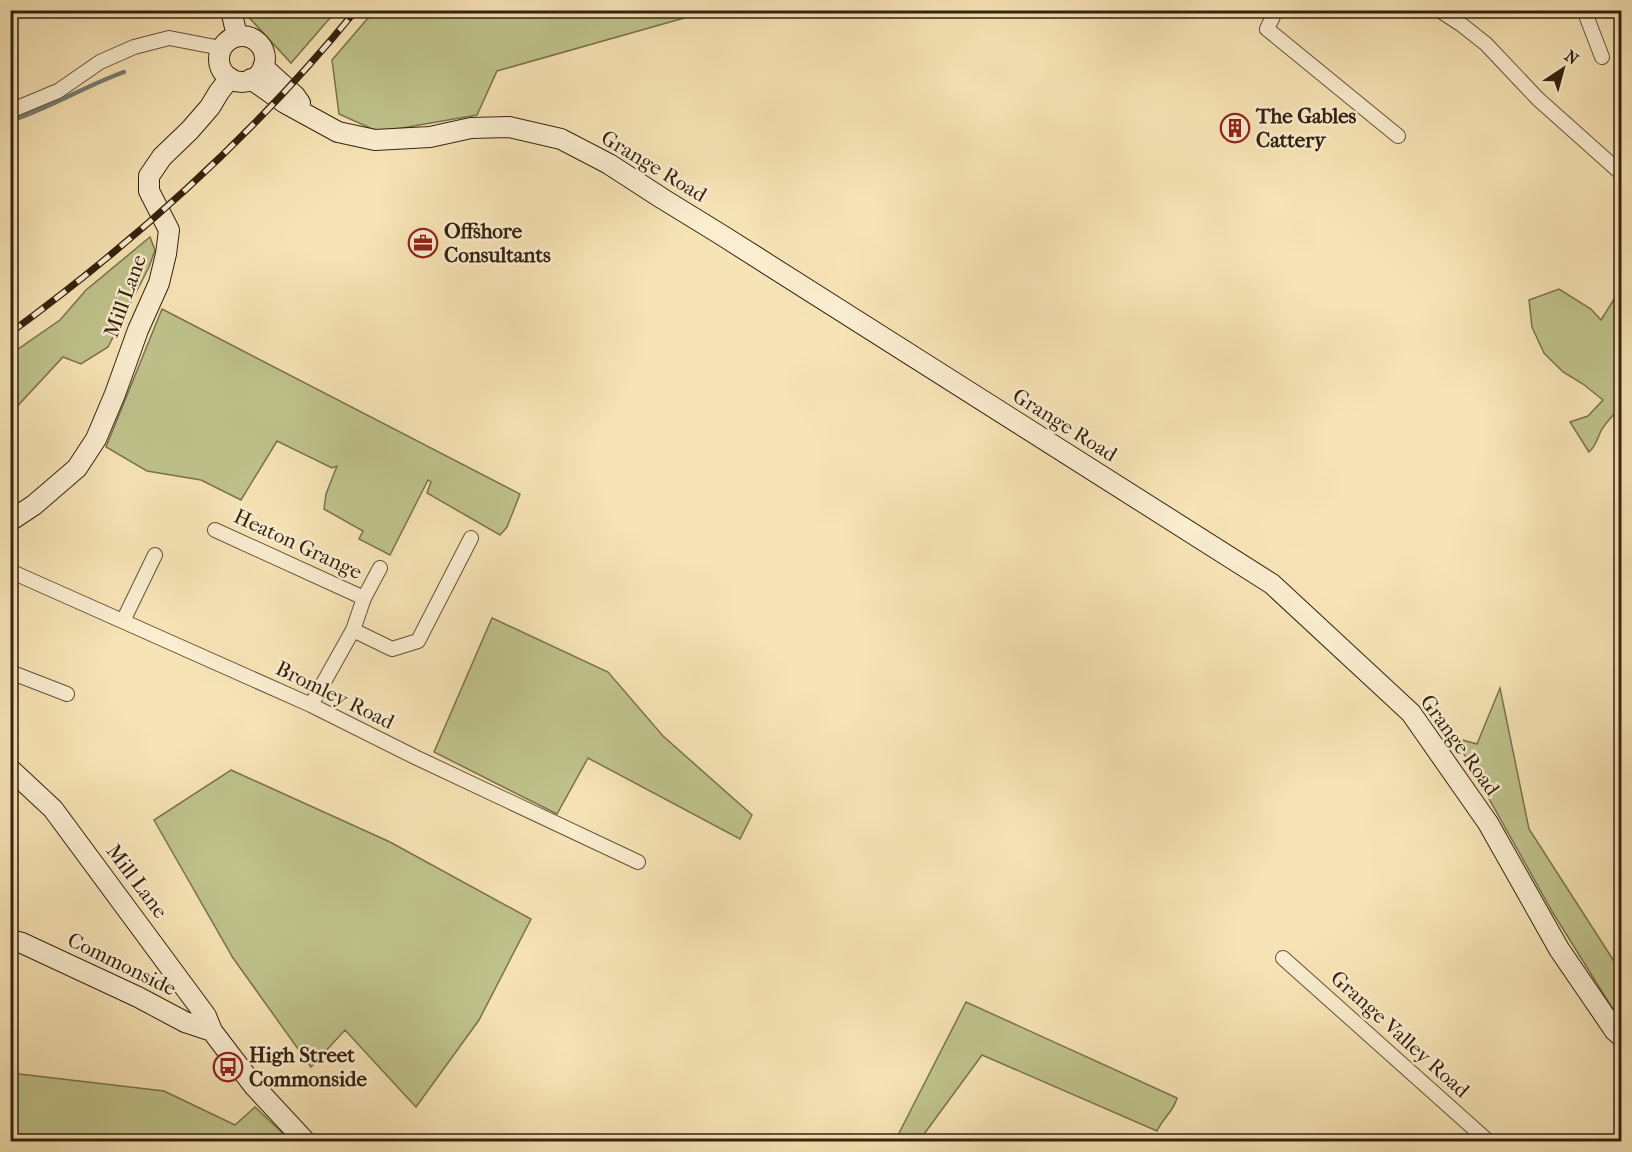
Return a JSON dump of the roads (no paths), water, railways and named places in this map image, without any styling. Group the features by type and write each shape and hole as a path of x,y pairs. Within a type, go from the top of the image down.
{"main road":[{"path":"231,10 237,36"},
{"path":"244,36 257,41 265,60 257,73 244,81 237,81 230,78 221,68 219,62 221,48 230,38 244,36"},
{"name":"Grange Road","path":"257,73 295,96 310,117 338,132 375,140 430,137 471,128 509,127 561,139 609,164 1272,584 1411,713 1488,823 1559,949 1615,1031 1622,1037"},
{"name":"Mill Lane","path":"10,521 34,505 77,468 96,439 138,330 159,283 166,254 169,230 149,191 149,176 162,157 210,107 230,78"},
{"name":"Mill Lane","path":"10,769 53,809 206,1016 212,1031 254,1086 306,1142"},
{"name":"Commonside","path":"10,940 22,943 138,997 185,1022 212,1031"}],"street":[{"path":"1276,10 1267,29 1398,136"},
{"path":"1439,10 1486,44 1538,99 1622,174"},
{"path":"1584,10 1602,57"},
{"path":"10,111 58,91 100,62 134,47 169,38 221,48"},
{"name":"Heaton Grange","path":"215,530 364,598 380,568"},
{"path":"353,630 392,649 418,641 475,538"},
{"path":"123,621 155,555"},
{"name":"Bromley Road","path":"10,572 311,705 415,757 638,862"},
{"path":"311,705 353,630 364,598"},
{"path":"10,672 67,694"},
{"name":"Grange Valley Road","path":"1283,958 1489,1142"}],"waterway":[{"path":"10,121 124,72"}],"railway":[{"path":"10,333 104,261 193,183 278,99 356,10"}],"place":[{"name":"The Gables Cattery","path":"1235,128"},
{"name":"Offshore Consultants","path":"423,243"},
{"name":"High Street Commonside","path":"228,1067"}]}
